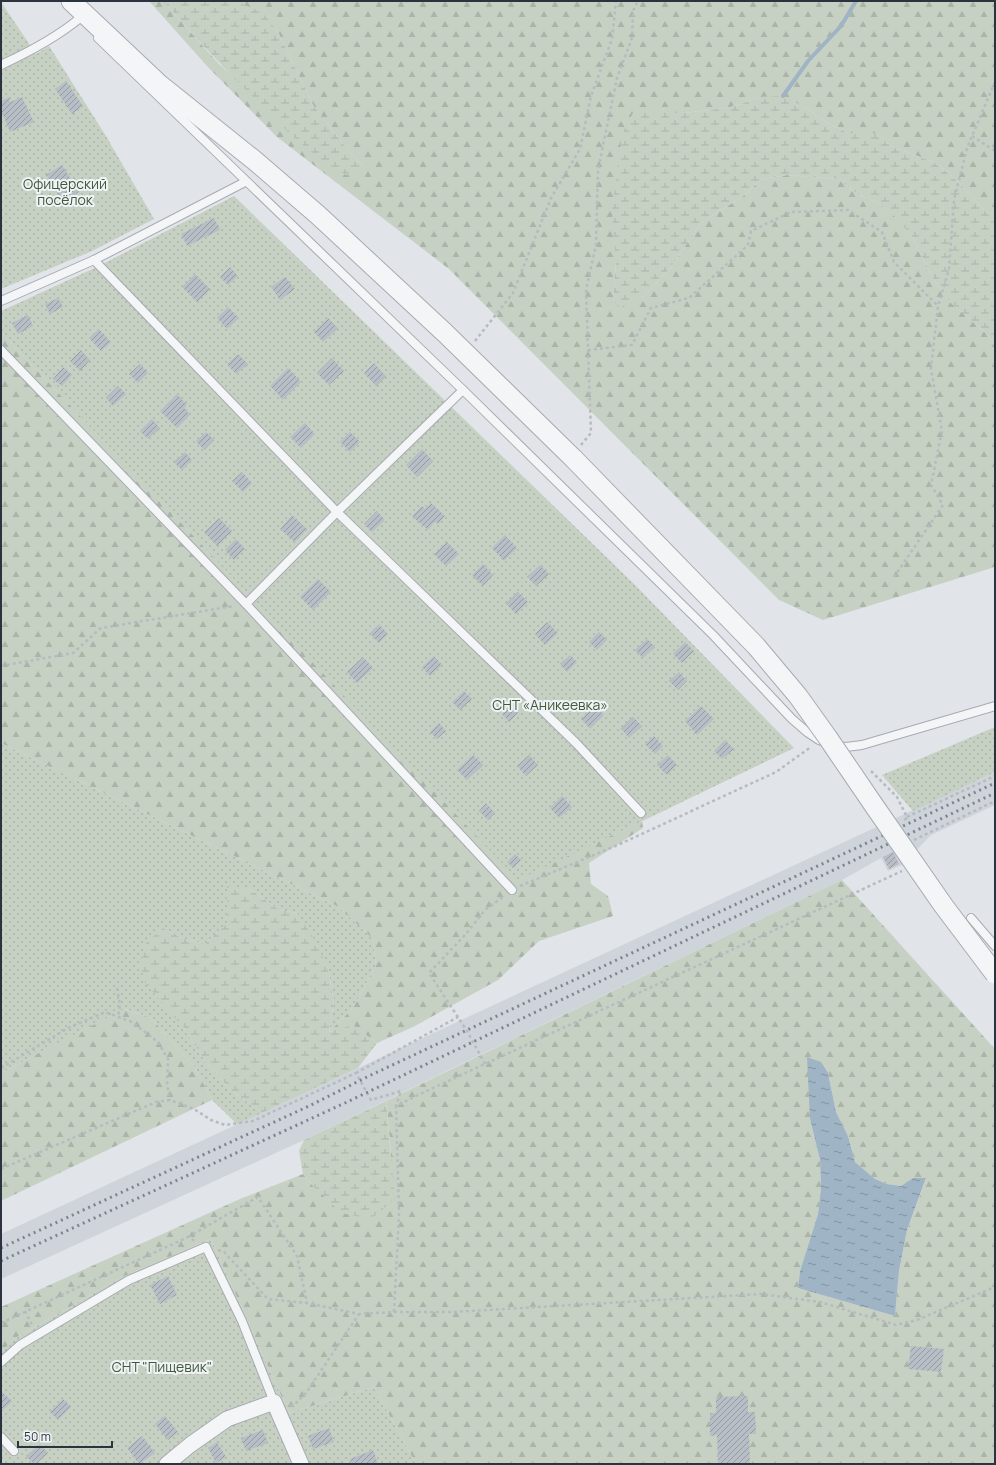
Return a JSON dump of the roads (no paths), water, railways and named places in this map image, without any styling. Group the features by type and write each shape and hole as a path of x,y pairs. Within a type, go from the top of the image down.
{"street":[{"path":"71,1 159,84 249,156 318,215 466,353 573,458 756,646 798,696 943,905 995,974"},
{"path":"167,1464 190,1445 227,1420 274,1402 301,1464"}],"lane":[{"path":"66,1 105,46 463,390 713,634 792,719 807,732 819,740 836,746 846,747 862,744 995,706"},
{"path":"1,66 33,50 64,31 80,18"},
{"path":"1,301 94,260 245,182"},
{"path":"94,260 337,512 576,743 641,812"},
{"path":"1,350 246,604 512,890"},
{"path":"246,604 337,512 463,390"},
{"path":"970,918 995,946"},
{"path":"1,1362 20,1345 129,1280 206,1247 242,1321 274,1402"},
{"path":"1,1437 14,1451"}],"water":[{"path":"807,1057 821,1062 828,1073 836,1112 848,1136 855,1162 875,1179 887,1184 901,1186 913,1178 926,1178 907,1230 899,1271 895,1316 798,1288 800,1271 818,1214 821,1188 820,1160 810,1119"}],"waterway":[{"path":"783,96 808,61 841,26 856,1"}],"railway":[{"path":"1,1248 309,1106 371,1075 995,783"},
{"path":"1,1261 345,1103 995,793"}],"park label":[{"name":"Офицерский посёлок","path":"65,192"},
{"name":"СНТ «Аникеевка»","path":"550,705"},
{"name":"СНТ \"Пищевик\"","path":"162,1367"}]}
